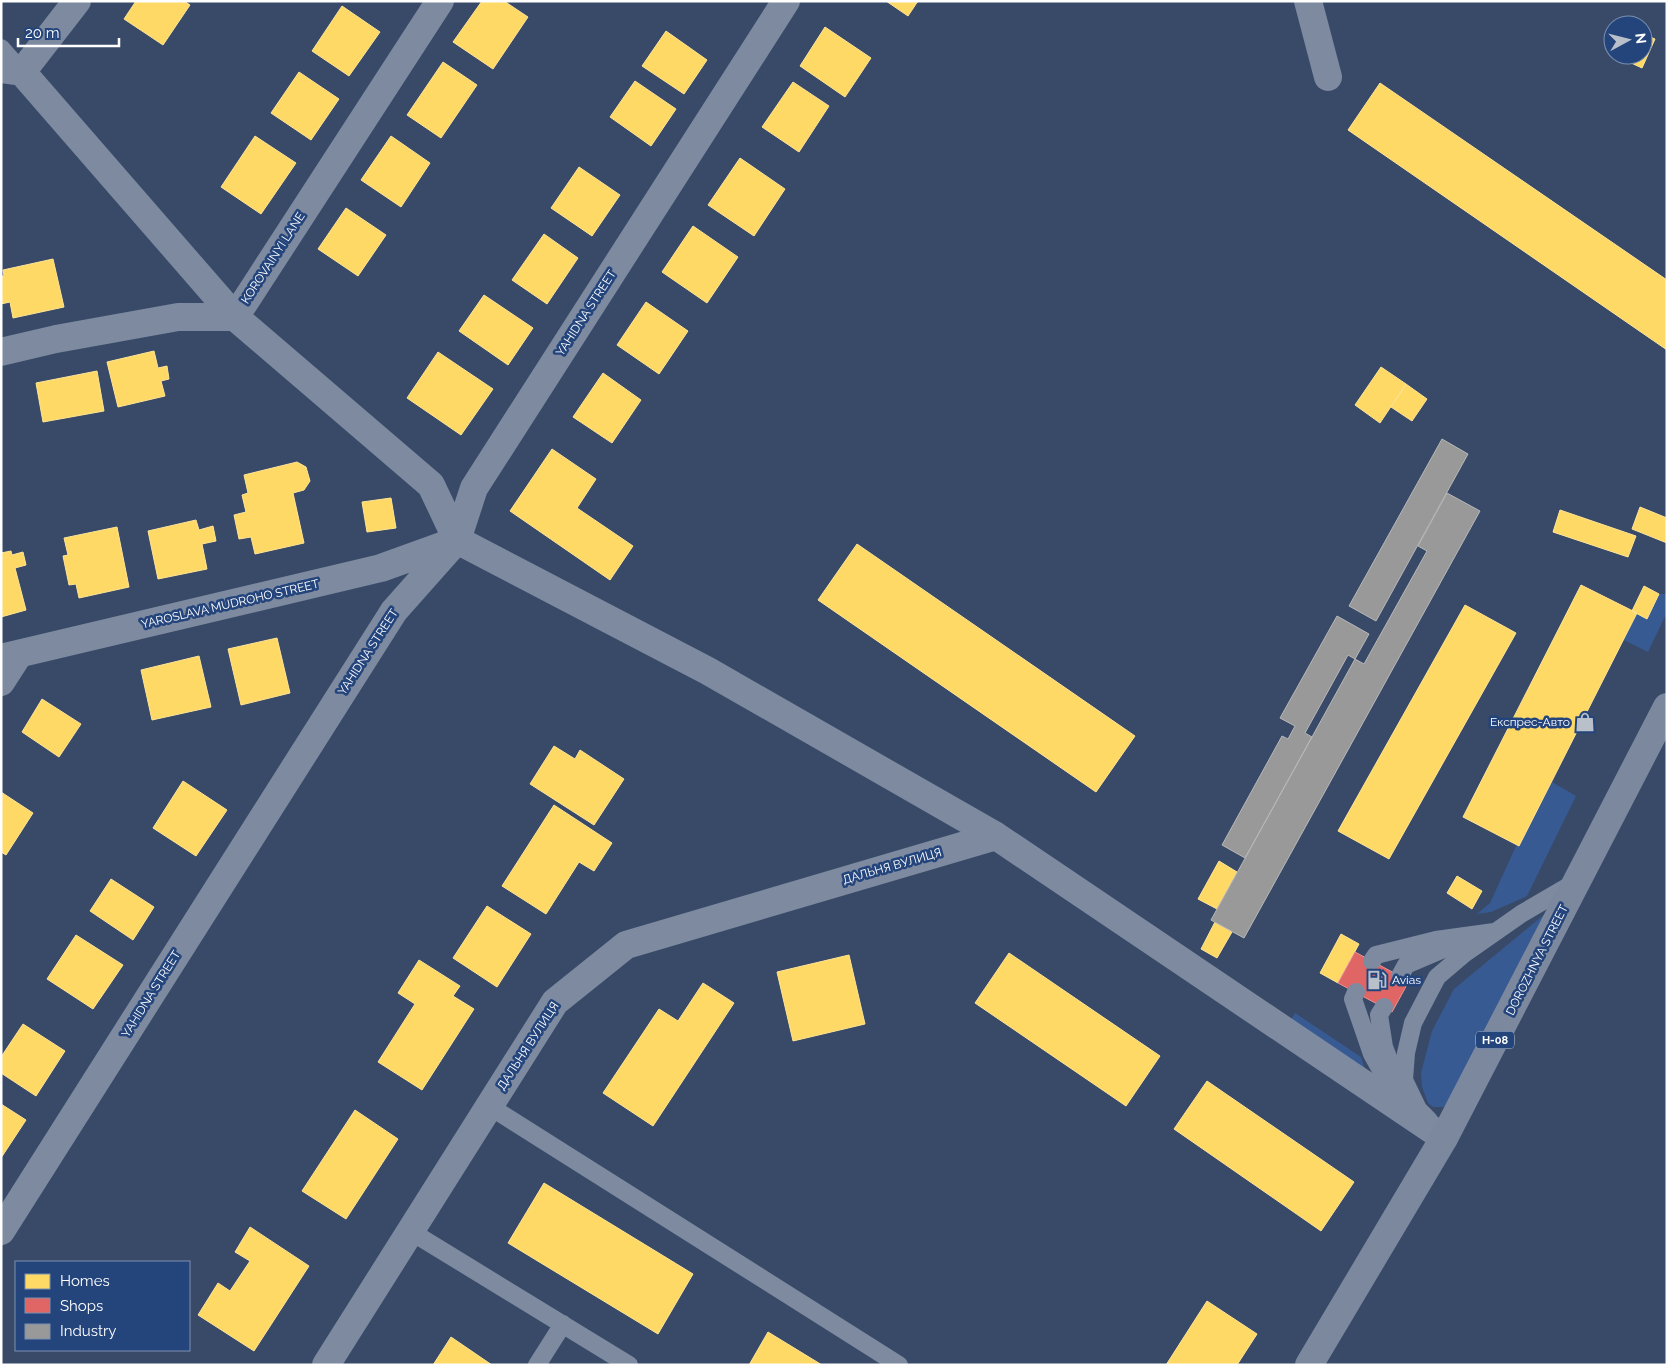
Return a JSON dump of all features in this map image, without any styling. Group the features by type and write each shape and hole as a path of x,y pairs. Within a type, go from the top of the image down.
{"main road":[{"name":"DOROZHNYA STREET","path":"1309,1365 1444,1138 1667,708"}],"street":[{"path":"77,1 12,70 235,317 431,485 457,540 708,671 996,836 1444,1138"},
{"name":"KOROVAINYI LANE","path":"1,352 56,339 178,316 235,317 440,1"},
{"name":"YAHIDNA STREET","path":"1,1231 394,611 457,540 474,488 786,1"},
{"path":"1308,1 1328,77"},
{"name":"YAROSLAVA MUDROHO STREET","path":"10,656 382,568 457,540"},
{"path":"1,682 10,656"},
{"name":"ДАЛЬНЯ ВУЛИЦЯ","path":"326,1365 555,1002 626,945 996,836"}],"lane":[{"path":"1,48 12,70"},
{"path":"1418,1109 1404,1080 1406,1054 1413,1023 1437,977 1464,954 1522,914 1578,880"},
{"path":"1372,961 1376,954 1436,940 1499,931"},
{"path":"1400,976 1406,965 1449,947 1499,931"},
{"path":"1356,992 1353,999 1372,1054 1386,1079 1418,1109 1444,1138"},
{"path":"1384,1007 1379,1015 1384,1047 1396,1078 1418,1109"},
{"path":"489,1106 899,1365"},
{"path":"410,1232 630,1365"},
{"path":"537,1365 563,1324"}],"shaded area":[{"path":"1659,594 1667,594 1667,612 1648,652 1624,640 1637,613 1647,618"},
{"path":"1552,782 1576,796 1527,896 1491,912 1477,914 1490,903 1517,844 1520,845"},
{"path":"1546,913 1448,1105 1433,1107 1428,1103 1422,1087 1421,1073 1432,1031 1454,989"},
{"path":"1295,1013 1361,1057 1365,1069 1291,1020"}],"building: Homes":[{"path":"136,1 184,1 190,5 163,45 124,19"},
{"path":"482,1 504,1 528,17 493,69 453,42"},
{"path":"886,1 918,1 908,16"},
{"path":"342,6 380,32 349,76 312,51"},
{"path":"825,27 871,58 845,97 800,66"},
{"path":"666,31 707,60 684,94 642,66"},
{"path":"443,62 477,85 441,138 407,115"},
{"path":"299,72 339,99 311,140 271,113"},
{"path":"635,81 676,109 651,146 610,117"},
{"path":"793,82 829,106 799,152 762,127"},
{"path":"1380,83 1667,280 1667,350 1348,130"},
{"path":"255,136 296,163 261,214 221,187"},
{"path":"391,136 430,163 401,207 361,180"},
{"path":"740,158 785,189 754,236 708,205"},
{"path":"579,167 620,195 592,236 551,208"},
{"path":"346,208 386,235 358,276 318,249"},
{"path":"693,226 738,257 707,303 662,272"},
{"path":"544,234 578,258 547,304 512,280"},
{"path":"53,259 64,307 13,318 10,302 1,304 1,276 4,276 3,270"},
{"path":"484,295 533,328 508,365 459,331"},
{"path":"646,302 688,331 659,374 617,345"},
{"path":"154,351 158,368 167,366 169,379 161,381 165,396 118,407 107,362"},
{"path":"438,352 493,389 461,435 407,398"},
{"path":"1381,367 1406,384 1380,423 1355,405"},
{"path":"97,371 104,411 43,422 36,383"},
{"path":"603,373 641,400 612,443 573,417"},
{"path":"1406,384 1427,399 1412,421 1391,407"},
{"path":"552,449 596,479 577,508 633,546 610,580 510,511"},
{"path":"297,462 306,467 310,481 304,490 293,493 304,543 255,554 251,537 239,539 234,515 246,512 242,495 248,493 244,475"},
{"path":"391,498 396,528 367,532 362,502"},
{"path":"1640,507 1667,518 1667,543 1632,529"},
{"path":"1560,510 1636,536 1628,557 1553,532"},
{"path":"196,520 199,530 213,526 216,541 202,544 207,569 158,579 148,531"},
{"path":"117,527 129,587 79,598 76,584 69,585 63,556 68,555 64,538"},
{"path":"857,544 1135,736 1096,792 818,600"},
{"path":"11,551 12,555 23,552 26,565 15,568 26,610 1,617 1,553"},
{"path":"1581,585 1637,613 1519,846 1463,817"},
{"path":"1644,586 1659,594 1647,619 1632,611"},
{"path":"1465,605 1516,633 1389,859 1338,831"},
{"path":"277,638 290,693 241,705 228,649"},
{"path":"199,656 211,707 152,720 141,670"},
{"path":"42,699 81,724 59,757 22,732"},
{"path":"554,746 575,759 580,750 624,779 594,825 530,784"},
{"path":"183,781 227,810 196,856 153,828"},
{"path":"1,792 33,813 6,855 1,852"},
{"path":"554,805 612,843 594,871 579,862 546,914 502,886"},
{"path":"1219,861 1237,872 1217,909 1198,899"},
{"path":"1457,876 1482,891 1472,909 1447,893"},
{"path":"111,879 154,907 133,940 90,911"},
{"path":"487,906 531,934 497,987 453,958"},
{"path":"1215,922 1232,932 1217,958 1201,949"},
{"path":"1341,934 1359,944 1338,983 1320,973"},
{"path":"76,935 123,965 93,1009 47,979"},
{"path":"1009,953 1160,1056 1126,1106 975,1003"},
{"path":"849,955 865,1024 793,1041 777,972"},
{"path":"419,960 460,986 453,996 474,1009 422,1090 378,1062 415,1004 398,993"},
{"path":"703,983 734,1003 653,1126 603,1093 659,1009 678,1021"},
{"path":"23,1024 65,1051 36,1096 1,1073 1,1057"},
{"path":"1207,1081 1354,1182 1321,1231 1174,1129"},
{"path":"1,1104 26,1120 1,1158"},
{"path":"355,1110 398,1139 346,1219 302,1191"},
{"path":"544,1183 693,1274 658,1334 508,1243"},
{"path":"250,1227 309,1266 254,1351 198,1315 218,1283 230,1291 250,1261 235,1252"},
{"path":"1207,1301 1257,1334 1237,1365 1166,1365"},
{"path":"768,1332 822,1365 749,1365"},
{"path":"451,1337 492,1365 433,1365"}],"building: Shops":[{"path":"1355,952 1409,981 1392,1012 1338,983"}],"building: Industry":[{"path":"1442,439 1468,454 1376,621 1349,606"},
{"path":"1447,493 1480,511 1244,938 1211,920 1355,659 1364,664 1427,551 1418,546"},
{"path":"1337,616 1369,634 1355,659 1348,655 1305,733 1312,737 1245,858 1222,845 1282,736 1288,739 1295,726 1280,718"}],"place":[{"name":"Експрес-Авто","path":"1585,722"},
{"name":"Avias","path":"1377,980"}]}
